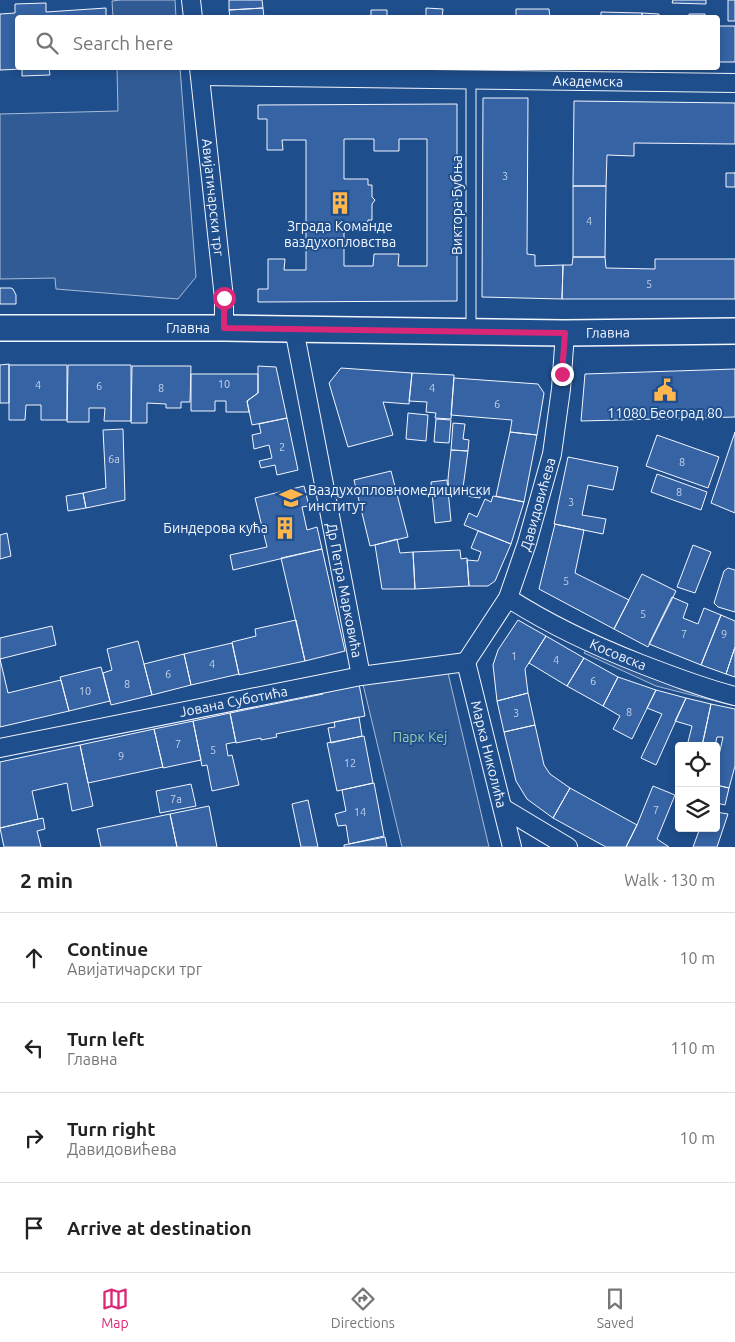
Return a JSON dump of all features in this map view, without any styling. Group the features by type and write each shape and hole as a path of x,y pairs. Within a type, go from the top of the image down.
{"main road":[{"name":"Главна","path":"0,328 224,328 565,333 735,332"}],"street":[{"path":"191,0 193,15"},
{"name":"Академска","path":"200,72 735,83"},
{"name":"Авијатичарски трг","path":"200,72 224,298 224,328"},
{"name":"Др Петра Марковића","path":"294,329 361,676"},
{"name":"Давидовићева","path":"466,662 508,598 527,543 552,454 561,389 565,333"},
{"name":"Косовска","path":"508,598 526,610 575,636 620,656 682,680 735,696"},
{"name":"Јована Суботића","path":"0,748 361,676 466,662"},
{"name":"Марка Николића","path":"466,662 512,847"},
{"path":"502,808 568,847"}],"lane":[{"name":"Виктора Бубња","path":"471,79 471,332"}],"shaded area":[{"path":"175,0 176,15 113,15 112,1"},
{"path":"117,70 180,70 196,277 178,299 56,289 55,278 0,279 0,114 118,111"},
{"path":"589,646 735,699 735,706 656,686 584,653"},
{"name":"Парк Кеј","path":"448,673 489,847 402,847 361,676"}],"building":[{"path":"229,0 262,0 263,8 229,10"},
{"path":"673,0 706,0 706,4 672,3"},
{"path":"728,0 735,0 735,21 728,21"},
{"path":"46,3 46,12 106,8 106,15 15,15 15,69 0,70 0,14 15,13 15,4"},
{"path":"263,8 264,15 230,15 229,10"},
{"path":"426,8 443,9 442,15 426,15"},
{"path":"516,9 549,9 550,15 516,15"},
{"path":"371,10 387,10 387,15 371,15"},
{"path":"601,12 642,13 642,15 601,15"},
{"path":"642,13 659,14 659,15 642,15"},
{"path":"689,14 705,14 705,15"},
{"path":"720,26 735,26 735,62 720,62"},
{"path":"22,70 49,70 50,75 22,76"},
{"path":"483,98 528,98 527,254 535,255 535,266 563,265 562,299 482,297"},
{"path":"574,101 735,103 735,144 634,143 634,156 607,155 606,186 573,186"},
{"name":"Зграда Команде ваздухопловства","path":"457,104 457,301 258,302 258,289 268,289 268,259 285,259 284,270 306,270 306,140 282,140 283,150 267,150 267,119 258,119 258,105","holes":["344,139 374,139 374,151 399,151 399,139 427,139 427,266 398,266 399,254 374,254 373,266 344,266 344,227 367,226 368,220 372,220 372,204 375,200 372,197 372,185 368,185 368,179 344,179"]},
{"path":"726,173 735,173 735,187 726,187"},
{"path":"573,186 606,186 605,257 573,257"},
{"path":"573,257 605,257 606,268 655,269 655,259 735,259 735,299 562,299 563,265 572,265"},
{"path":"0,288 13,289 16,295 16,304 0,304"},
{"path":"9,364 9,403 0,403 0,365"},
{"path":"9,365 67,365 67,420 41,420 41,405 26,405 25,420 9,420"},
{"path":"68,365 131,365 131,421 104,421 105,408 89,408 89,422 67,422"},
{"path":"132,366 191,366 190,402 181,402 181,408 166,408 166,404 147,403 147,423 131,423"},
{"path":"258,366 276,367 287,418 252,425 247,401 258,393"},
{"path":"341,368 412,373 409,404 383,402 393,435 348,447 329,383"},
{"path":"735,369 735,417 581,421 585,374"},
{"path":"412,373 454,375 451,419 435,418 436,413 426,412 427,402 409,401"},
{"path":"191,374 258,374 258,393 247,401 249,412 226,412 226,401 215,401 215,411 191,411"},
{"path":"454,378 538,384 544,393 537,435 510,432 512,420 451,415"},
{"path":"408,413 428,415 426,441 406,439"},
{"path":"287,418 298,470 277,475 275,465 261,468 259,461 272,458 269,445 254,449 252,435 261,433 259,424"},
{"path":"436,419 451,420 449,443 434,442"},
{"path":"453,423 465,424 463,439 469,440 468,451 451,450"},
{"path":"123,429 125,500 86,508 83,493 106,488 103,430"},
{"path":"510,432 537,435 524,502 496,496"},
{"path":"735,432 735,513 711,503"},
{"path":"657,435 719,457 708,488 646,466"},
{"path":"451,450 468,451 462,495 449,495 448,479"},
{"path":"568,457 618,467 613,490 588,485 582,515 606,519 603,534 554,524"},
{"path":"391,471 408,537 370,546 354,480"},
{"path":"657,474 707,492 701,510 651,492"},
{"path":"447,480 451,521 435,523 431,482"},
{"name":"Биндерова кућа","path":"304,486 309,506 302,507 307,530 317,527 322,549 233,570 230,555 267,547 255,498"},
{"path":"468,486 481,489 480,498 466,496"},
{"path":"83,493 86,508 68,511 66,496"},
{"path":"493,496 524,502 511,544 464,525 469,513 477,517 485,499 491,502"},
{"path":"555,524 584,530 575,573 629,600 614,629 539,589"},
{"path":"478,531 511,544 495,581 488,586 469,586 467,560 478,561 481,552 471,548"},
{"path":"7,533 11,556 0,559 0,535"},
{"path":"397,539 400,553 413,552 415,589 382,589 375,545"},
{"path":"693,545 711,552 695,593 677,587"},
{"path":"322,549 345,651 305,661 281,558"},
{"path":"460,550 461,559 467,558 469,586 415,589 413,552"},
{"path":"728,568 735,570 735,612 718,607 714,603 724,571"},
{"path":"642,574 676,591 648,647 614,629"},
{"path":"672,597 688,604 683,618 698,624 704,608 721,615 701,665 649,644"},
{"path":"721,615 735,621 735,647 726,674 701,665"},
{"path":"296,620 305,661 239,675 232,642 256,636 255,629"},
{"path":"518,620 546,636 525,669 528,693 497,701 493,665 498,650"},
{"path":"52,626 56,645 0,659 0,638"},
{"path":"546,636 584,658 567,686 529,663"},
{"path":"138,641 152,695 111,705 103,673 112,670 107,649"},
{"path":"232,643 239,674 191,685 184,654"},
{"path":"735,647 735,677 726,674"},
{"path":"184,654 191,685 152,695 144,664"},
{"path":"584,658 618,677 603,706 567,686"},
{"path":"0,659 8,693 61,680 69,711 0,727"},
{"path":"101,667 110,701 69,711 60,677"},
{"path":"618,677 656,690 632,739 613,729 620,716 603,706"},
{"path":"359,684 365,716 276,734 277,737 236,743 230,713 323,694 322,691"},
{"path":"656,690 686,698 656,765 641,758 662,714 647,708"},
{"path":"528,693 535,725 504,732 497,701"},
{"path":"686,698 711,704 703,742 688,742 692,726 675,721"},
{"path":"711,704 735,709 735,766 729,788 720,786 720,751 723,737 717,737 716,742 703,742"},
{"path":"230,713 236,742 226,744 228,756 232,755 239,785 212,791 207,765 202,766 193,721"},
{"path":"359,717 362,736 331,743 328,728 335,727 334,722"},
{"path":"193,721 201,760 163,768 154,729"},
{"path":"535,725 544,765 550,774 570,788 553,818 527,799 516,781 504,732"},
{"path":"154,729 163,767 88,783 80,745"},
{"path":"364,736 373,783 337,791 327,743"},
{"path":"80,745 93,806 72,811 67,783 32,791 38,819 0,828 0,762"},
{"path":"374,783 384,836 349,844 346,825 338,826 335,814 346,811 342,790"},
{"path":"191,784 196,806 160,813 156,791"},
{"path":"653,786 675,795 657,839 669,847 626,847"},
{"path":"720,786 729,788 725,805 720,804"},
{"path":"570,788 637,825 626,847 606,847 553,818"},
{"path":"308,800 318,847 301,847 292,804"},
{"path":"209,806 217,847 177,847 170,814"},
{"path":"720,813 728,814 717,847 693,847 699,832 720,832"},
{"path":"170,814 177,847 101,847 97,829"},
{"path":"43,818 45,829 37,831 41,847 4,847 0,828"},
{"path":"385,837 387,847 344,847 344,845"}],"place":[{"name":"Зграда Команде ваздухопловства","path":"340,203"},
{"name":"11080 Београд 80","path":"665,390"},
{"name":"Ваздухопловномедицински институт","path":"291,498"},
{"name":"Биндерова кућа","path":"285,528"}],"route":[{"path":"224,298 224,328 565,333 562,374"}]}
